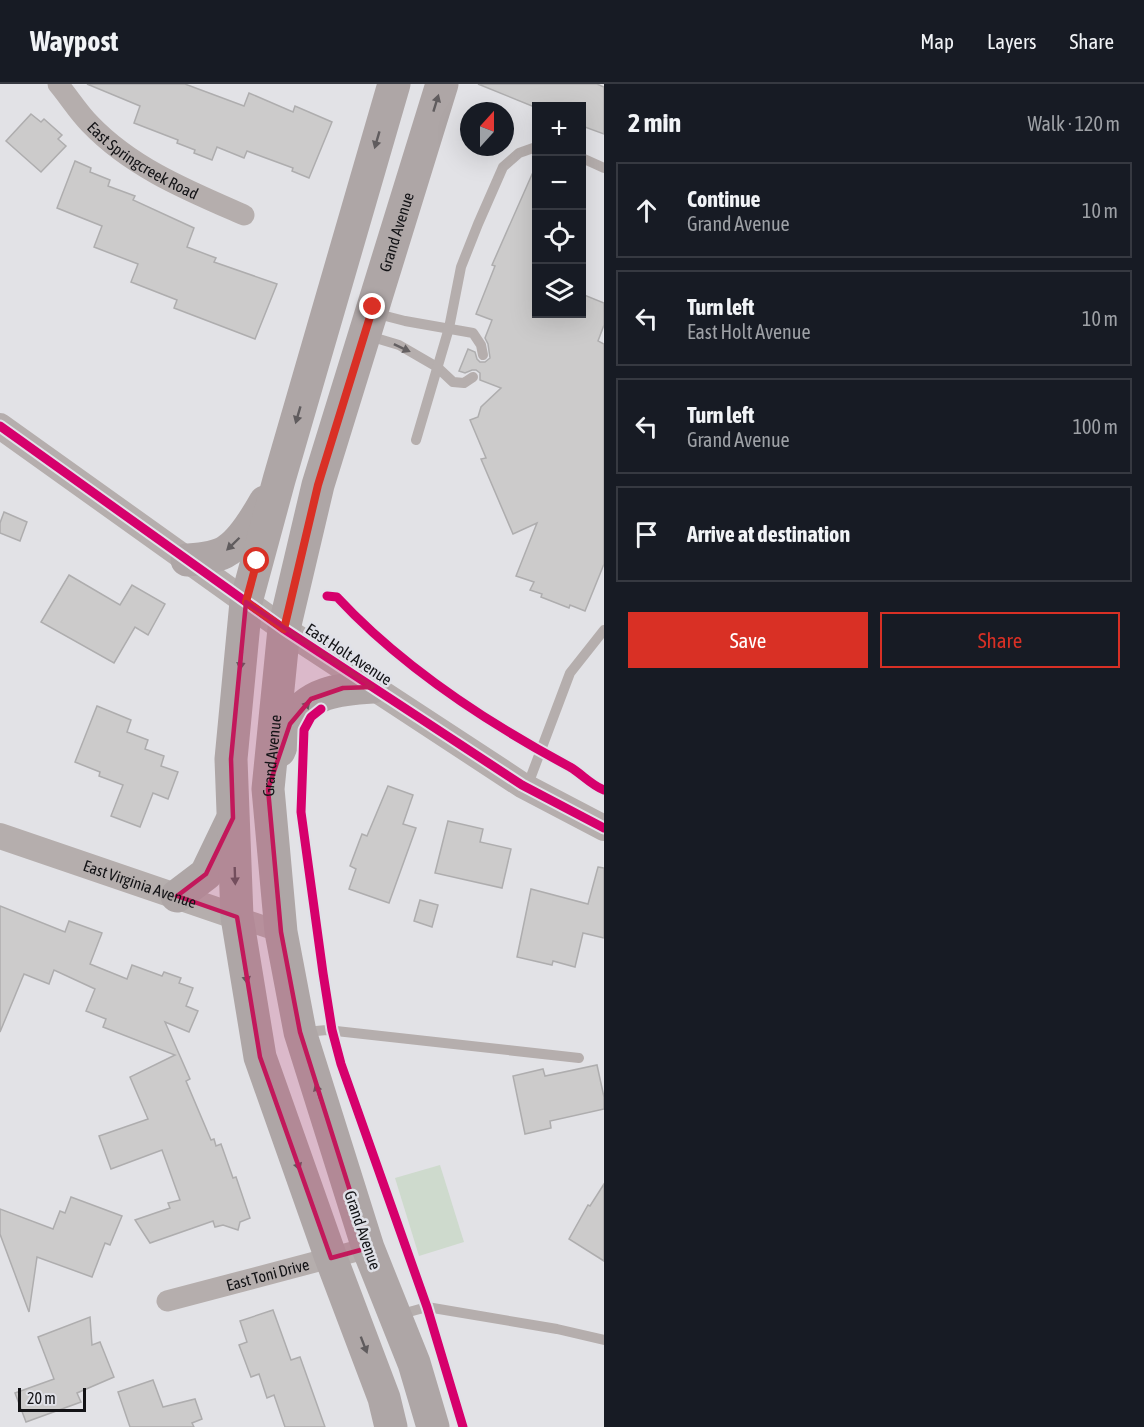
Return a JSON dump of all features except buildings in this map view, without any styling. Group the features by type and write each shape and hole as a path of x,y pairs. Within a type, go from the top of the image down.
{"main road":[{"path":"392,1427 384,1398 331,1258 260,1057 237,917 231,759 246,602 394,84"},
{"name":"Grand Avenue","path":"433,1427 414,1363 368,1248 300,1032 281,932 268,789 284,629 318,485 442,84"},
{"path":"187,560 203,559 228,551 252,524 279,480"},
{"path":"269,778 290,724 311,699 343,688 373,687"},
{"path":"177,896 206,874 233,818"}],"street":[{"name":"East Springcreek Road","path":"58,84 90,124 123,152 158,176 244,215"},
{"name":"East Holt Avenue","path":"0,426 284,629 526,788 604,828"},
{"name":"East Virginia Avenue","path":"0,836 281,932"},
{"name":"East Toni Drive","path":"167,1302 368,1248"}],"lane":[{"path":"416,440 448,328 461,267 503,167 519,153 532,149"},
{"path":"586,161 604,168"},
{"path":"368,323 405,321 472,333 482,345 483,355"},
{"path":"368,323 399,345 437,366 453,382 464,383 473,377"},
{"path":"526,788 570,674 604,630"},
{"path":"300,1032 327,1030 579,1058"},
{"path":"395,1316 427,1307 557,1329 604,1340"}],"highlighted area":[{"path":"246,602 373,687 343,688 311,699 290,724 268,789 281,932 300,1032 368,1248 331,1258 260,1057 237,917 177,896 206,874 233,818 231,759"}],"green space":[{"path":"440,1165 464,1242 419,1256 395,1178"}],"cycle path":[{"path":"0,426 284,629 522,785 604,828"},
{"path":"327,596 337,597 389,647 446,691 604,790"},
{"path":"321,709 311,717 304,730 301,812 332,1030 341,1064 427,1307 463,1427"}],"route":[{"path":"257,561 246,602 284,629 318,485 373,307"}]}
